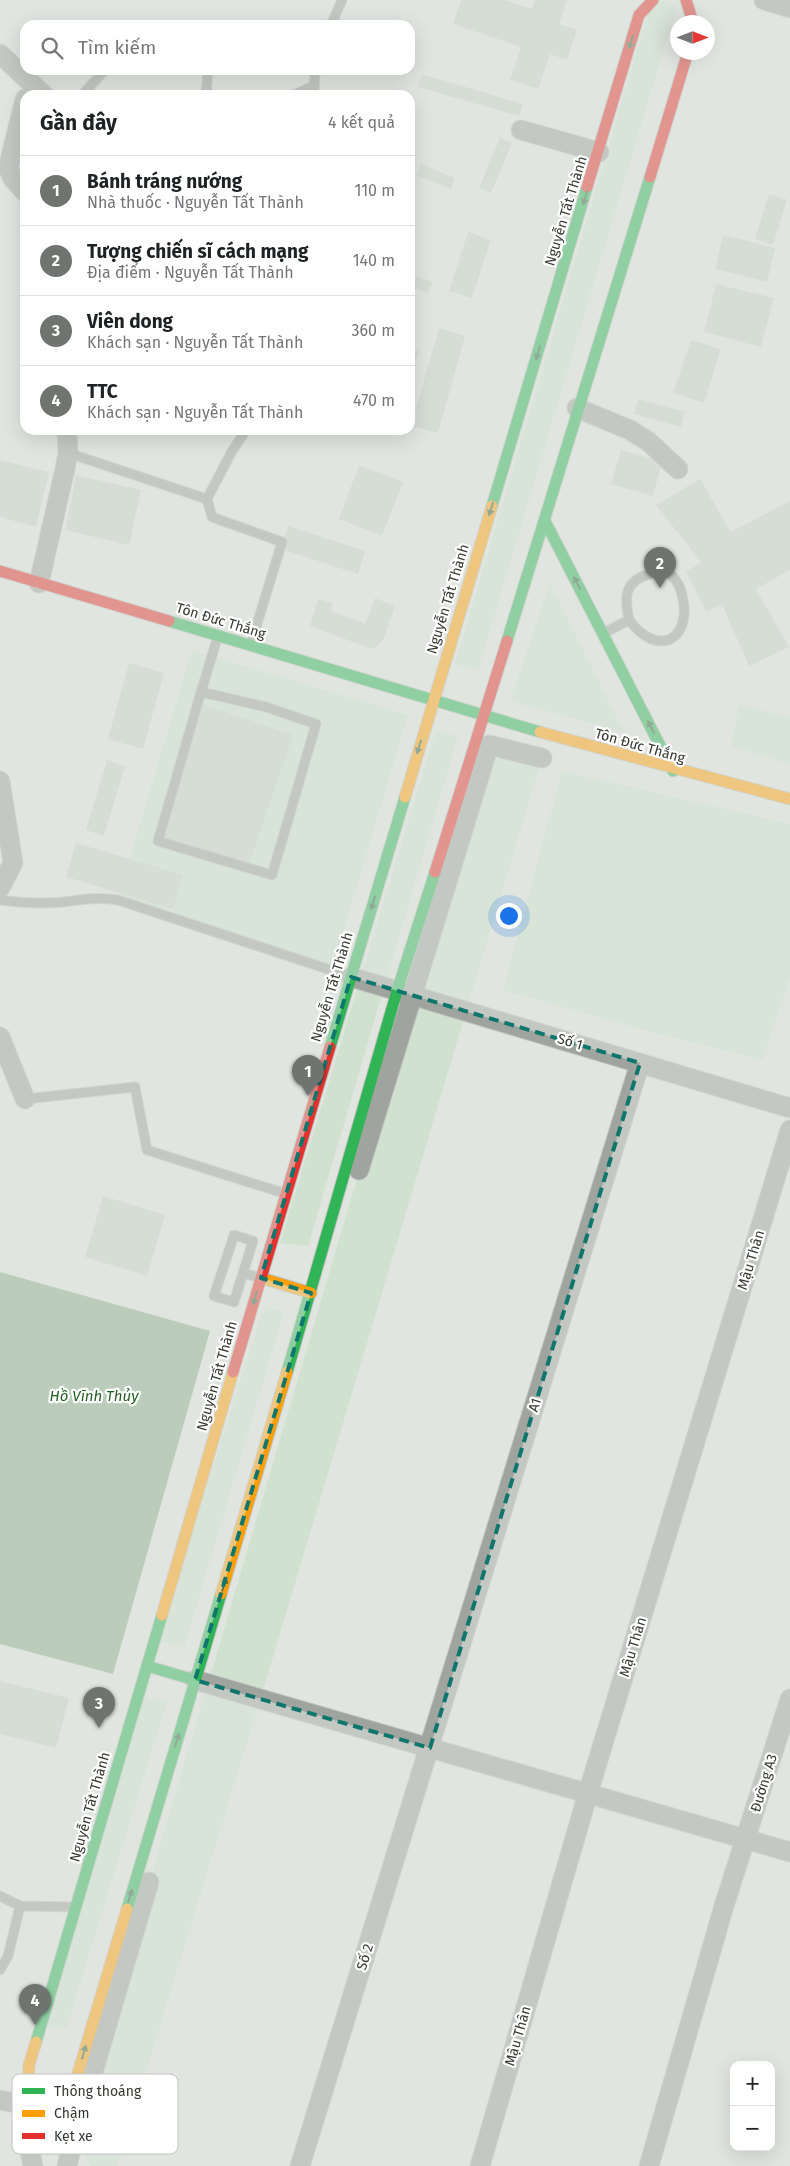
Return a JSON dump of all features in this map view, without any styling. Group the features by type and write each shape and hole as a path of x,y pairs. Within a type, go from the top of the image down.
{"street":[{"name":"Nguyễn Tất Thành","path":"29,2074 29,2065 77,1907 260,1278 639,15 654,0"},
{"path":"686,0 691,15"},
{"path":"764,0 790,8"},
{"path":"0,54 26,90"},
{"path":"78,2074 201,1681 484,717 686,60"},
{"path":"20,119 5,173 20,187"},
{"path":"521,130 599,152"},
{"path":"578,408 630,430 649,442 678,469"},
{"path":"39,582 68,453 68,435"},
{"path":"545,520 673,771"},
{"name":"Tôn Đức Thắng","path":"0,571 484,717 673,771 790,799"},
{"path":"92,2074 311,1294 404,993 489,745 542,758"},
{"path":"0,781 13,863 0,888"},
{"name":"Số 1","path":"351,977 790,1108"},
{"path":"0,1037 25,1099"},
{"name":"A1","path":"430,1748 640,1063"},
{"name":"Mậu Thân","path":"480,2166 588,1793 790,1130"},
{"path":"260,1278 311,1294"},
{"path":"147,1666 790,1852"},
{"name":"Đường A3","path":"649,2166 724,1906 747,1839 790,1699"},
{"name":"Số 2","path":"300,2166 430,1748"}],"lane":[{"path":"333,20 342,0"},
{"path":"87,90 100,75"},
{"path":"206,90 208,75"},
{"path":"314,90 316,75"},
{"path":"304,90 315,85"},
{"path":"243,435 232,451 207,499 212,517 282,542 251,646"},
{"path":"68,453 207,499"},
{"path":"659,571 668,572 675,579 684,602 684,620 677,635 669,640 650,639 636,629 629,620 627,597 630,585 636,579 659,571"},
{"path":"602,634 629,620"},
{"path":"202,692 266,707 316,724 272,875 158,841 218,636"},
{"path":"0,900 18,903 47,903 86,898 118,900 351,977"},
{"path":"25,1099 135,1087 146,1150 286,1194"},
{"path":"234,1235 253,1241 243,1273 234,1302 214,1296 234,1235"},
{"path":"243,1273 260,1278"},
{"path":"0,1896 20,1906 77,1907"},
{"path":"0,1970 8,1956 20,1906"}],"highlighted area":[{"path":"351,977 640,1063 430,1748 195,1680 311,1293 261,1278"}],"shaded area":[{"path":"652,0 661,0 677,5 674,15 670,15 670,28 478,670 455,664"},
{"path":"550,583 624,732 510,701"},
{"path":"192,650 408,715 332,969 116,904"},
{"path":"739,705 790,717 790,764 731,746"},
{"path":"436,730 458,737 308,1246 280,1243"},
{"path":"489,745 542,758 265,1684 145,2074 93,2074 413,989"},
{"path":"562,771 790,824 790,976 762,1060 659,1034 503,990"},
{"path":"264,1307 284,1312 184,1648 157,1641"},
{"path":"143,1696 167,1702 66,2029 44,2026"},
{"path":"84,2154 121,2154 117,2166 91,2166"}],"water":[{"name":"Hồ Vĩnh Thủy","path":"0,1272 210,1331 113,1674 0,1644"}],"building":[{"path":"461,0 505,0 532,9 535,0 567,0 559,24 577,30 567,60 550,54 538,89 510,80 521,47 453,24"},
{"path":"422,74 523,104 519,116 418,87"},
{"path":"500,138 512,143 491,193 479,188"},
{"path":"421,164 455,178 451,189 416,175"},
{"path":"769,194 787,200 773,245 755,239"},
{"path":"468,232 491,240 472,298 449,291"},
{"path":"723,235 775,248 767,282 715,269"},
{"path":"415,276 433,282 428,293 415,289"},
{"path":"716,284 774,298 761,347 704,332"},
{"path":"439,328 465,336 438,433 415,427 415,412"},
{"path":"691,340 721,349 704,403 673,393"},
{"path":"415,350 419,351 415,363"},
{"path":"638,399 685,412 681,427 634,414"},
{"path":"621,450 662,462 653,496 611,484"},
{"path":"0,460 49,472 36,527 0,517"},
{"path":"359,465 403,482 382,536 339,519"},
{"path":"76,475 141,490 129,545 65,530"},
{"path":"700,479 731,532 790,501 790,570 756,589 789,647 749,666 722,604 706,612 686,572 701,562 656,505"},
{"path":"288,526 365,551 358,574 281,549"},
{"path":"375,598 395,606 383,641 372,649 310,626 318,599 332,603 331,611 365,624"},
{"path":"129,663 164,673 143,749 108,739"},
{"path":"202,704 293,735 248,867 157,836"},
{"path":"107,760 125,766 104,836 86,830"},
{"path":"76,843 183,875 173,909 66,877"},
{"path":"103,1196 165,1215 147,1276 85,1257"},
{"path":"0,1681 69,1698 56,1748 0,1734"}],"traffic: fast":[{"path":"507,641 650,177"},
{"path":"492,506 587,187"},
{"path":"545,521 673,771"},
{"path":"169,621 540,732"},
{"path":"330,1047 405,797"},
{"path":"287,1372 397,991 435,872"},
{"path":"127,1909 221,1594"},
{"path":"36,2042 162,1615"},
{"path":"147,1666 195,1680"}],"traffic: slow":[{"path":"405,797 492,506"},
{"path":"540,732 790,799"},
{"path":"261,1278 311,1293"},
{"path":"162,1615 233,1372"},
{"path":"221,1594 287,1372"},
{"path":"78,2074 127,1909"},
{"path":"29,2074 29,2065 36,2042"}],"traffic: jam":[{"path":"587,187 639,15 653,0"},
{"path":"686,0 691,15"},
{"path":"650,177 686,60"},
{"path":"0,571 169,621"},
{"path":"435,872 507,641"},
{"path":"233,1372 330,1047"}],"place":[{"name":"Tượng chiến sĩ cách mạng","path":"660,588"},
{"name":"Bánh tráng nướng","path":"308,1096"},
{"name":"Viên dong","path":"99,1728"},
{"name":"TTC","path":"35,2025"}]}
